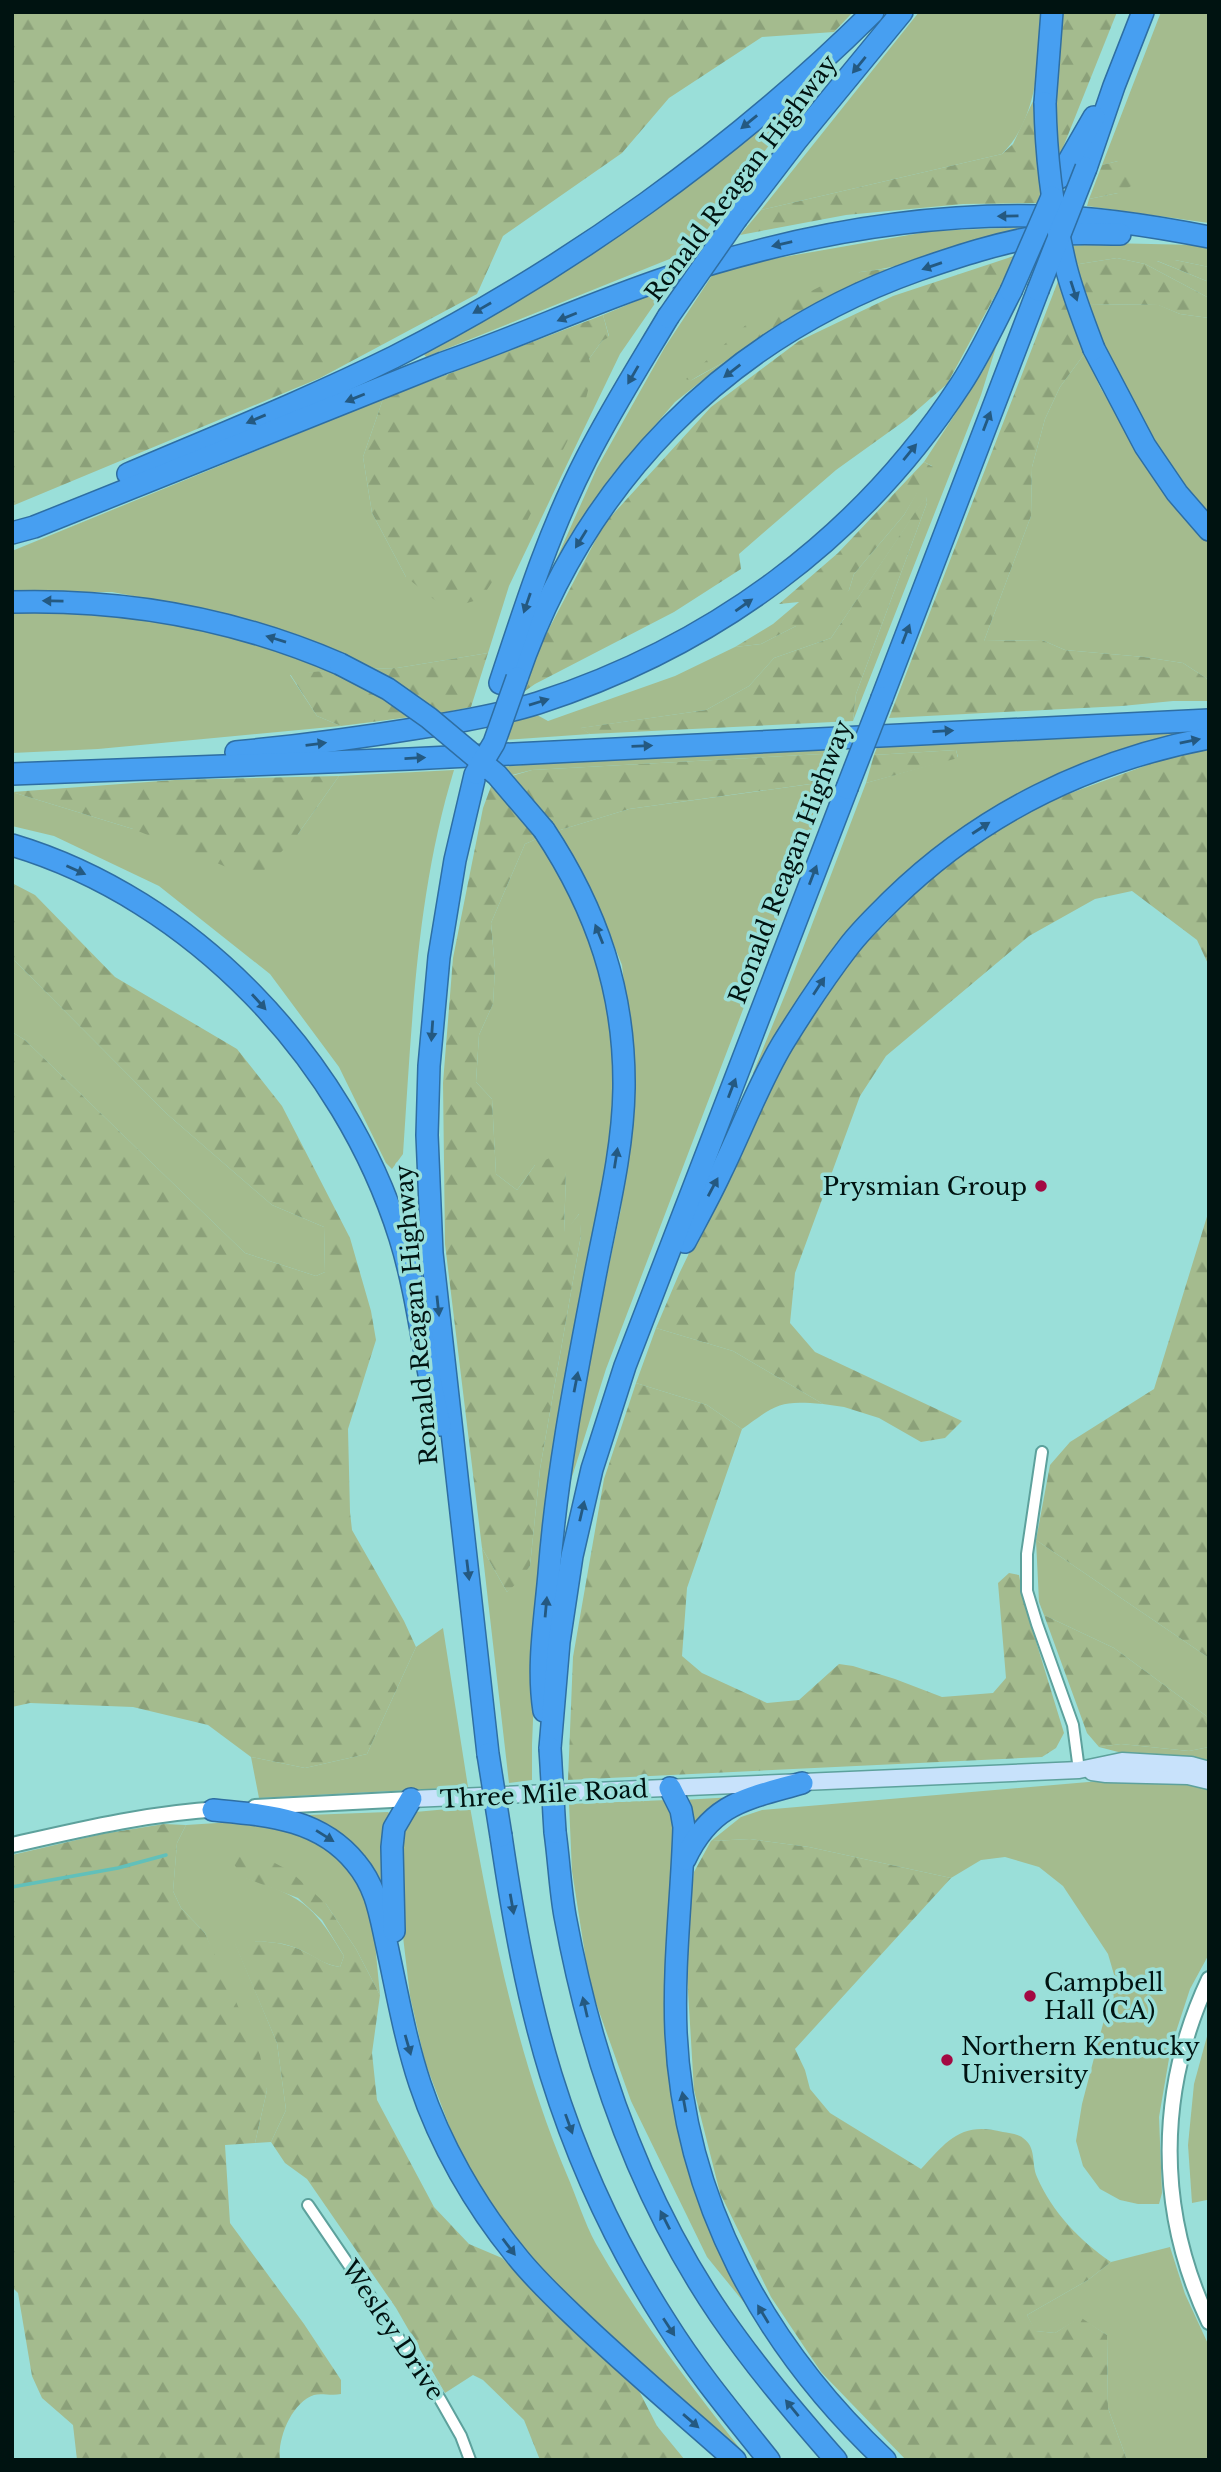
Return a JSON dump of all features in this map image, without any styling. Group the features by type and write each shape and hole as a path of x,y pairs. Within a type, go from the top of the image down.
{"highway":[{"path":"12,526 33,514 313,396 394,356 506,294 604,233 673,183 778,99 873,12"},
{"name":"Ronald Reagan Highway","path":"769,2460 687,2355 631,2262 591,2179 551,2077 536,2020 519,1945 488,1754 432,1253 428,1098 439,957 455,860 475,775 508,681 542,556 575,483 614,408 668,317 737,218 902,12"},
{"path":"1052,12 1045,103 1048,165 1067,270 1094,349 1144,446 1177,493 1209,530"},
{"name":"Ronald Reagan Highway","path":"550,1748 559,1642 580,1516 605,1426 637,1334 1086,168 1143,12"},
{"path":"127,769 184,757 372,737 536,704 615,675 685,642 730,615 821,545 859,509 899,467 961,383 1011,291 1070,156 1114,86"},
{"path":"12,533 34,527 443,363 663,279 781,244 824,235 918,223 1016,216 1136,224 1200,235"},
{"path":"508,681 556,583 594,517 619,483 687,408 734,369 775,340 886,282 975,250 1044,235 1200,235"},
{"path":"12,602 107,604 190,616 293,645 340,664 388,689 429,718 497,775 544,830 583,895 603,945 622,1032 624,1089 617,1156 570,1408 552,1538 540,1681 550,1748 555,1832 565,1913 588,2023 621,2121 650,2190 681,2251 719,2314 764,2375 836,2460"},
{"path":"12,774 409,759 1209,720"},
{"path":"637,1334 782,1045 827,974 876,915 913,880 950,851 1002,814 1043,792 1117,761 1175,744 1209,738"},
{"path":"12,845 75,869 109,886 135,900 188,937 257,998 284,1028 323,1080 368,1157 400,1238 419,1320 430,1388 459,1502"},
{"path":"683,1864 702,1829 728,1807 802,1783"},
{"path":"670,1788 681,1811 684,1827 676,2036 691,2140 707,2192 731,2255 764,2316 802,2371 885,2460"},
{"path":"394,1978 392,1847 394,1828 411,1799"},
{"path":"213,1810 299,1822 339,1845 368,1877 378,1901 405,2031 420,2085 446,2146 481,2207 514,2254 547,2290 619,2358 735,2460"}],"main road":[{"name":"Three Mile Road","path":"411,1799 1079,1770 1122,1761 1191,1765 1209,1770"},
{"name":"Three Mile Road","path":"1079,1770 1106,1774 1188,1776 1209,1781"}],"street":[{"path":"1042,1452 1027,1554 1027,1591 1073,1725 1079,1770"},
{"name":"Three Mile Road","path":"12,1845 120,1820 213,1810 411,1799"},
{"path":"1209,1979 1192,2018 1178,2065 1171,2117 1170,2162 1179,2240 1209,2322"},
{"name":"Wesley Drive","path":"308,2205 440,2399 461,2435 470,2460"}],"green space":[{"path":"12,12 853,12 834,32 762,37 669,98 622,153 503,236 477,294 320,378 12,506"},
{"path":"919,12 1042,12 1034,88 1030,106 1014,139 1002,154 761,210"},
{"path":"1060,12 1117,12 1056,165 1054,38"},
{"path":"1161,12 1209,12 1209,223 1087,206 1089,199 1118,193 1118,161 1102,165"},
{"path":"828,65 692,250 426,357 421,350 575,262 704,173"},
{"path":"1034,99 1045,194 1040,203 963,204 846,215 740,235 761,210 1002,154 1013,144"},
{"path":"1118,161 1130,172 1135,184 1118,193 1089,199 1102,165"},
{"path":"1030,227 1026,233 902,265 860,272 690,381 728,360 675,402 612,475 556,560 597,468 665,347 713,274 727,267 932,231"},
{"path":"1107,243 1195,245 1209,249 1209,267 1175,260 1157,261 1209,282 1209,298 1145,264 1117,258 1073,265 1069,251 1072,246"},
{"path":"1017,255 947,384 907,419 836,470 739,554 741,569 674,612 535,684 515,698 604,524 711,407 799,341 893,296"},
{"path":"1117,258 1145,264 1209,298 1209,318 1180,314 1158,305 1085,304 1073,265"},
{"path":"1155,260 1175,260 1209,267 1209,282"},
{"path":"892,268 798,313 728,360 689,381 686,379 748,323 829,282 860,272"},
{"path":"1060,276 1085,353 1060,387 1045,419 1032,467 1031,516 984,641 1042,640 1065,650 1183,663 1209,680 1209,701 889,718"},
{"path":"665,289 620,354 509,586 488,653 397,668 369,669 299,635 202,609 112,592 12,593 12,551 383,399 363,457 372,513 406,577 602,341 609,336 603,315"},
{"path":"1085,304 1159,305 1180,314 1209,318 1209,517 1178,483 1137,422"},
{"path":"603,315 609,337 602,341 589,359 593,371 583,410 511,553 481,599 446,609 406,577 372,513 363,457 383,399"},
{"path":"997,344 981,395 853,721 856,694 927,503 926,497 831,638 774,658 749,686 706,710 581,728 590,734 503,740 508,721 537,715 548,721 675,676 735,647 761,644 796,626 849,590 854,574 904,515 932,466 924,462 983,371"},
{"path":"1085,353 1100,387 1146,465 1209,543 1209,680 1183,663 1065,650 1042,640 984,641 1031,516 1032,467 1045,419 1060,387"},
{"path":"924,462 933,467 904,515 854,574 849,590 813,630 796,626 761,644 735,647 773,624 799,602 779,604 838,553"},
{"path":"926,496 927,503 856,694 853,721 590,734 580,728 706,710 749,686 774,658 831,638"},
{"path":"12,610 169,618 279,647 336,670 290,675 317,716 341,726 98,749 12,753"},
{"path":"488,653 471,707 442,713 369,669 397,668"},
{"path":"336,670 418,716 341,726 317,716 290,674"},
{"path":"1204,730 1150,741 883,897 816,973 790,1012 757,1076 753,1073 866,783 958,757 956,750 874,755 878,745"},
{"path":"845,747 841,753 532,770 508,776 501,767 579,760"},
{"path":"956,750 958,758 866,783 874,755"},
{"path":"1209,750 1209,966 1197,940 1132,891 1095,899 1029,936 886,1056 860,1096 795,1273 790,1323 815,1352 962,1421 945,1438 921,1442 879,1418 844,1407 823,1404 733,1351 656,1328 679,1274 774,1078 836,974 939,869 1038,805 1180,753"},
{"path":"841,753 827,789 810,784 629,809 557,831 532,800 508,777 532,770"},
{"path":"454,770 431,864 424,912 413,1009 403,1154 392,1169 386,1163 339,1067 270,974 159,886 54,836 12,826 12,792 133,829 298,834 339,776"},
{"path":"339,776 298,834 256,879 133,829 12,792 175,780"},
{"path":"493,781 541,837 525,844 491,923 495,969 493,1004 479,1035 476,1082 492,1099 496,1174 517,1190 535,1165 564,1151 564,1232 580,1213 581,1235 540,1469 530,1566 507,1592 482,1548 445,1244 443,1083 453,958 483,808"},
{"path":"811,784 827,789 606,1369 566,1496 581,1399 621,1209 633,1064 622,965 596,900 557,831 629,809"},
{"path":"541,837 575,897 607,989 615,1081 608,1171 540,1552 532,1780 509,1783 482,1548 507,1592 530,1566 540,1469 581,1235 579,1214 564,1234 566,1172 535,1165 517,1190 496,1174 492,1099 476,1082 479,1035 493,1004 495,969 491,923 525,844"},
{"path":"12,883 35,895 115,977 237,1049 282,1106 350,1238 371,1311 376,1340 348,1429 352,1530 416,1647 367,1754 305,1768 251,1757 208,1725 133,1707 30,1703 12,1707 12,1032 25,1040 245,1253 316,1276 325,1272 324,1227 272,1205 167,1114 12,960"},
{"path":"12,960 167,1114 272,1205 324,1227 325,1272 316,1276 245,1253 25,1040 12,1032"},
{"path":"1209,1210 1209,1658 1036,1540 1050,1465 1070,1442 1154,1389"},
{"path":"656,1328 733,1351 823,1404 797,1403 779,1406 742,1429 707,1405 636,1383"},
{"path":"636,1383 707,1405 742,1429 687,1588 682,1656 702,1673 767,1703 799,1700 839,1664 895,1679 942,1697 993,1693 1006,1678 998,1583 1009,1573 1019,1575 1024,1602 1064,1733 1056,1748 1042,1757 568,1780 573,1657 604,1479"},
{"path":"1036,1540 1209,1658 1209,1718 1114,1648 1044,1615 1039,1602"},
{"path":"1044,1615 1114,1648 1209,1718 1209,1747 1189,1751 1121,1744 1099,1747 1087,1733"},
{"path":"443,1628 468,1787 259,1798 251,1757 305,1768 367,1754 416,1647"},
{"path":"1121,1744 1189,1751 1209,1747 1209,1764 1126,1754 1099,1747"},
{"path":"1123,1779 1170,1779 1209,1788 1209,1954 1190,1989 1171,2047 1159,2117 1162,2193 1159,2204 1138,2204 1120,2200 1100,2189 1083,2166 1076,2141 1082,2104 1115,1978 1108,1954 1063,1886 1039,1867 1005,1857 981,1860 951,1878 809,1847 750,1839 711,1841 741,1817 762,1810"},
{"path":"733,1797 691,1835 683,1800"},
{"path":"667,1800 677,1830 670,1895 671,2056 764,2327 707,2257 631,2101 590,1986 572,1871 569,1804"},
{"path":"470,1807 498,1948 520,2040 549,2130 588,2227 613,2273 649,2328 749,2460 744,2460 551,2284 488,2204 458,2149 425,2062 410,1996 402,1928 399,1841 415,1812"},
{"path":"390,1814 386,1908 305,1817"},
{"path":"233,1822 276,1827 313,1836 354,1873 372,1912 380,1995 356,1949 326,1904 243,1877 279,1890 304,1904 323,1924 344,1956 340,1967 288,1945 235,1943 277,2043 286,2110 271,2142 255,2143 267,2090 205,1933 181,1908 173,1891 177,1843 186,1825"},
{"path":"164,1824 186,1825 177,1843 173,1891 181,1908 205,1933 260,2055 267,2090 255,2143 225,2145 230,2223 304,2324 341,2380 341,2394 314,2395 299,2405 284,2432 280,2460 77,2460 73,2425 42,2398 32,2376 18,2293 12,2287 12,1855 102,1834"},
{"path":"750,1839 809,1847 951,1878 795,2049 810,2089 830,2113 921,2169 947,2142 965,2131 988,2129 1016,2135 1027,2142 1032,2151 1037,2177 1059,2214 1088,2245 1111,2262 1088,2280 1027,2315 1036,2331 1055,2333 1080,2317 1107,2335 1108,2408 1127,2460 906,2460 821,2372 771,2297 720,2193 694,2090 685,1942 694,1872 711,1841"},
{"path":"240,1856 269,1860 290,1871 326,1904 356,1949 380,1995 372,2053 377,2100 434,2207 469,2244 502,2258 634,2381 657,2426 685,2460 540,2460 524,2420 483,2380 473,2375 445,2393 396,2308 307,2179 285,2163 271,2142 286,2110 277,2043 234,1942 288,1945 340,1967 344,1956 322,1920 298,1898 243,1877 231,1860"},
{"path":"1209,2029 1209,2198 1192,2203 1188,2145 1194,2084"},
{"path":"1170,2247 1185,2294 1209,2346 1209,2460 1127,2460 1108,2408 1107,2335 1080,2318 1055,2333 1035,2331 1027,2315 1088,2280 1111,2262"}],"waterway":[{"path":"12,1887 118,1868 166,1855"}],"place":[{"name":"Prysmian Group","path":"1041,1186"},
{"name":"Campbell Hall (CA)","path":"1030,1996"},
{"name":"Northern Kentucky University","path":"947,2060"}]}
